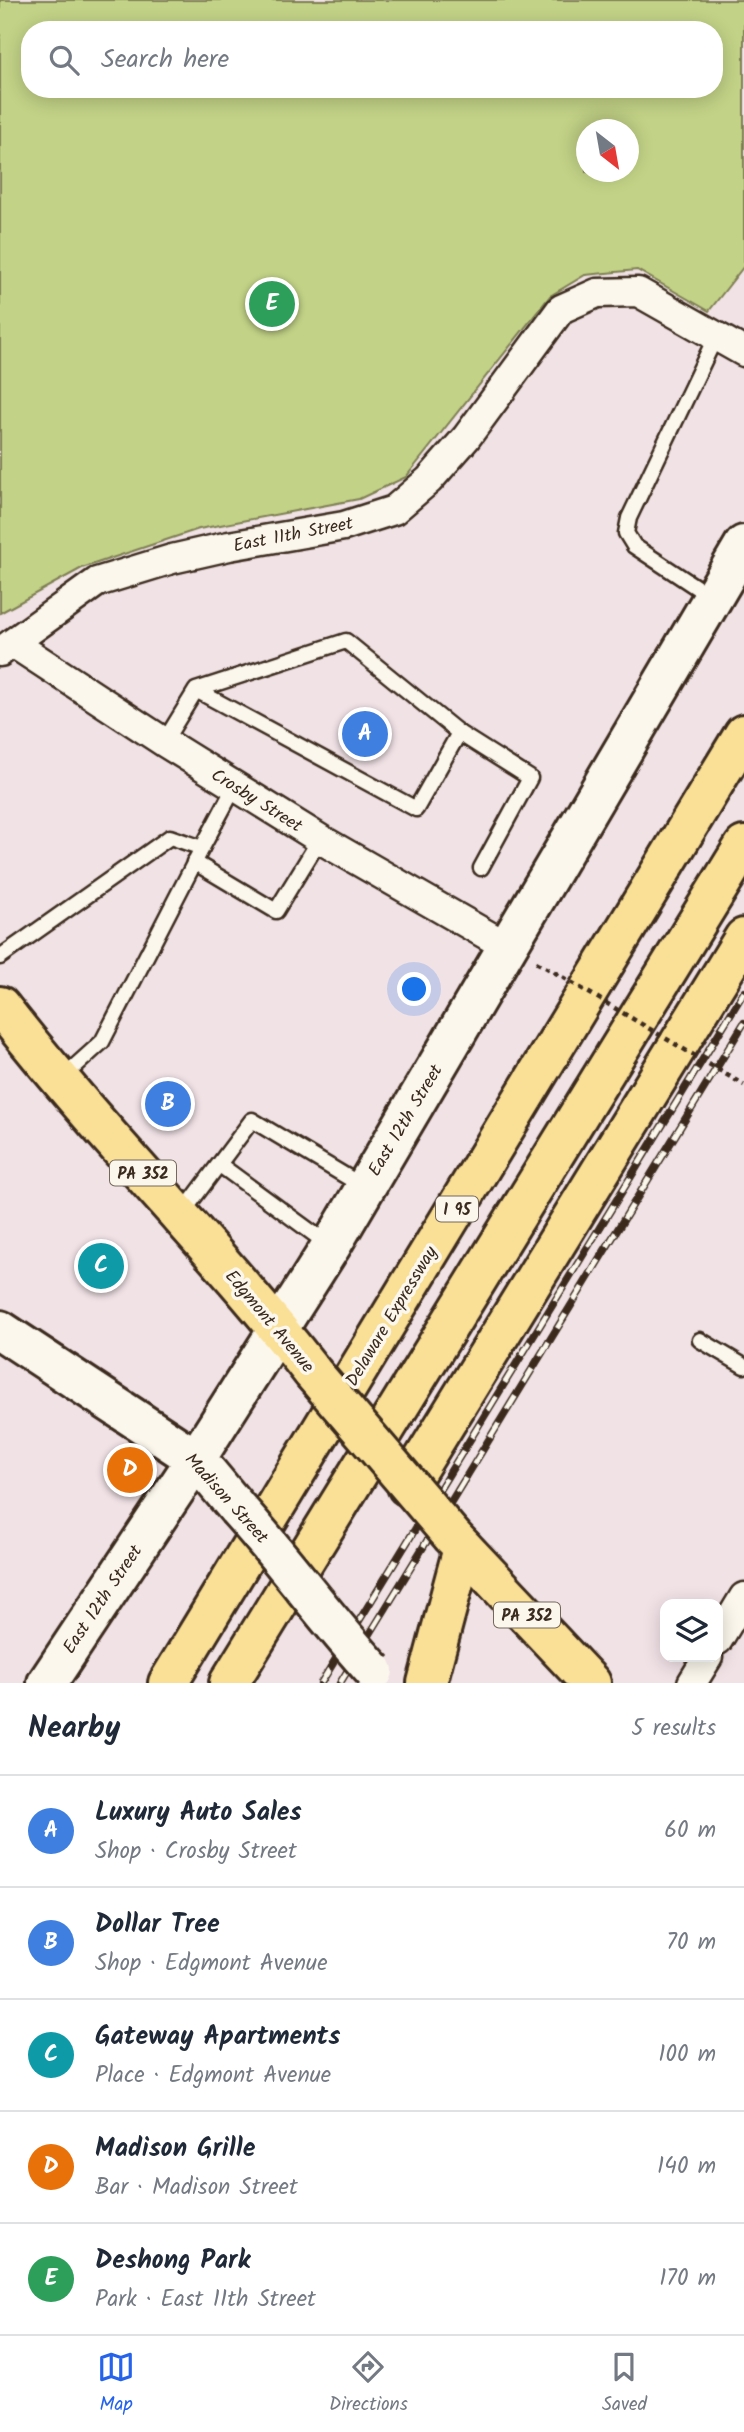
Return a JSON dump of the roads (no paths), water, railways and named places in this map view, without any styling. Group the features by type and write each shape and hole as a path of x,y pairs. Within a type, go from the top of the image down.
{"main road":[{"name":"Delaware Expressway","path":"168,1683 744,734"},
{"path":"229,1683 744,846"},
{"path":"407,1486 744,938"},
{"name":"Edgmont Avenue","path":"4,1012 59,1080 181,1215 278,1329 407,1486 591,1683"},
{"path":"427,1683 458,1542"}],"street":[{"name":"East 11th Street","path":"7,648 97,582 172,559 344,526 394,510 429,480 466,438 561,309 597,293 638,292 716,336"},
{"path":"716,336 744,352"},
{"name":"East 12th Street","path":"47,1683 196,1458 331,1246 744,545"},
{"name":"Crosby Street","path":"7,648 320,839 508,947"},
{"name":"Madison Street","path":"0,1330 196,1458 265,1539 335,1629 379,1677"},
{"path":"723,1632 744,1597"},
{"path":"692,1683 705,1662"}],"lane":[{"path":"713,598 634,546 626,533 629,519 716,336"},
{"path":"164,742 196,690 346,641 459,733 530,778 481,868"},
{"path":"196,690 416,809 459,733"},
{"path":"59,1080 102,1042 235,786"},
{"path":"0,957 170,836 201,848"},
{"path":"194,862 276,911 320,839"},
{"path":"181,1215 253,1120 365,1188"},
{"path":"220,1165 331,1246"},
{"path":"700,1340 744,1366"}],"railway":[{"path":"321,1683 744,992"},
{"path":"340,1683 744,1023"}],"place":[{"name":"Deshong Park","path":"272,304"},
{"name":"Luxury Auto Sales","path":"365,734"},
{"name":"Dollar Tree","path":"168,1104"},
{"name":"Gateway Apartments","path":"101,1266"},
{"name":"Madison Grille","path":"130,1470"}]}
